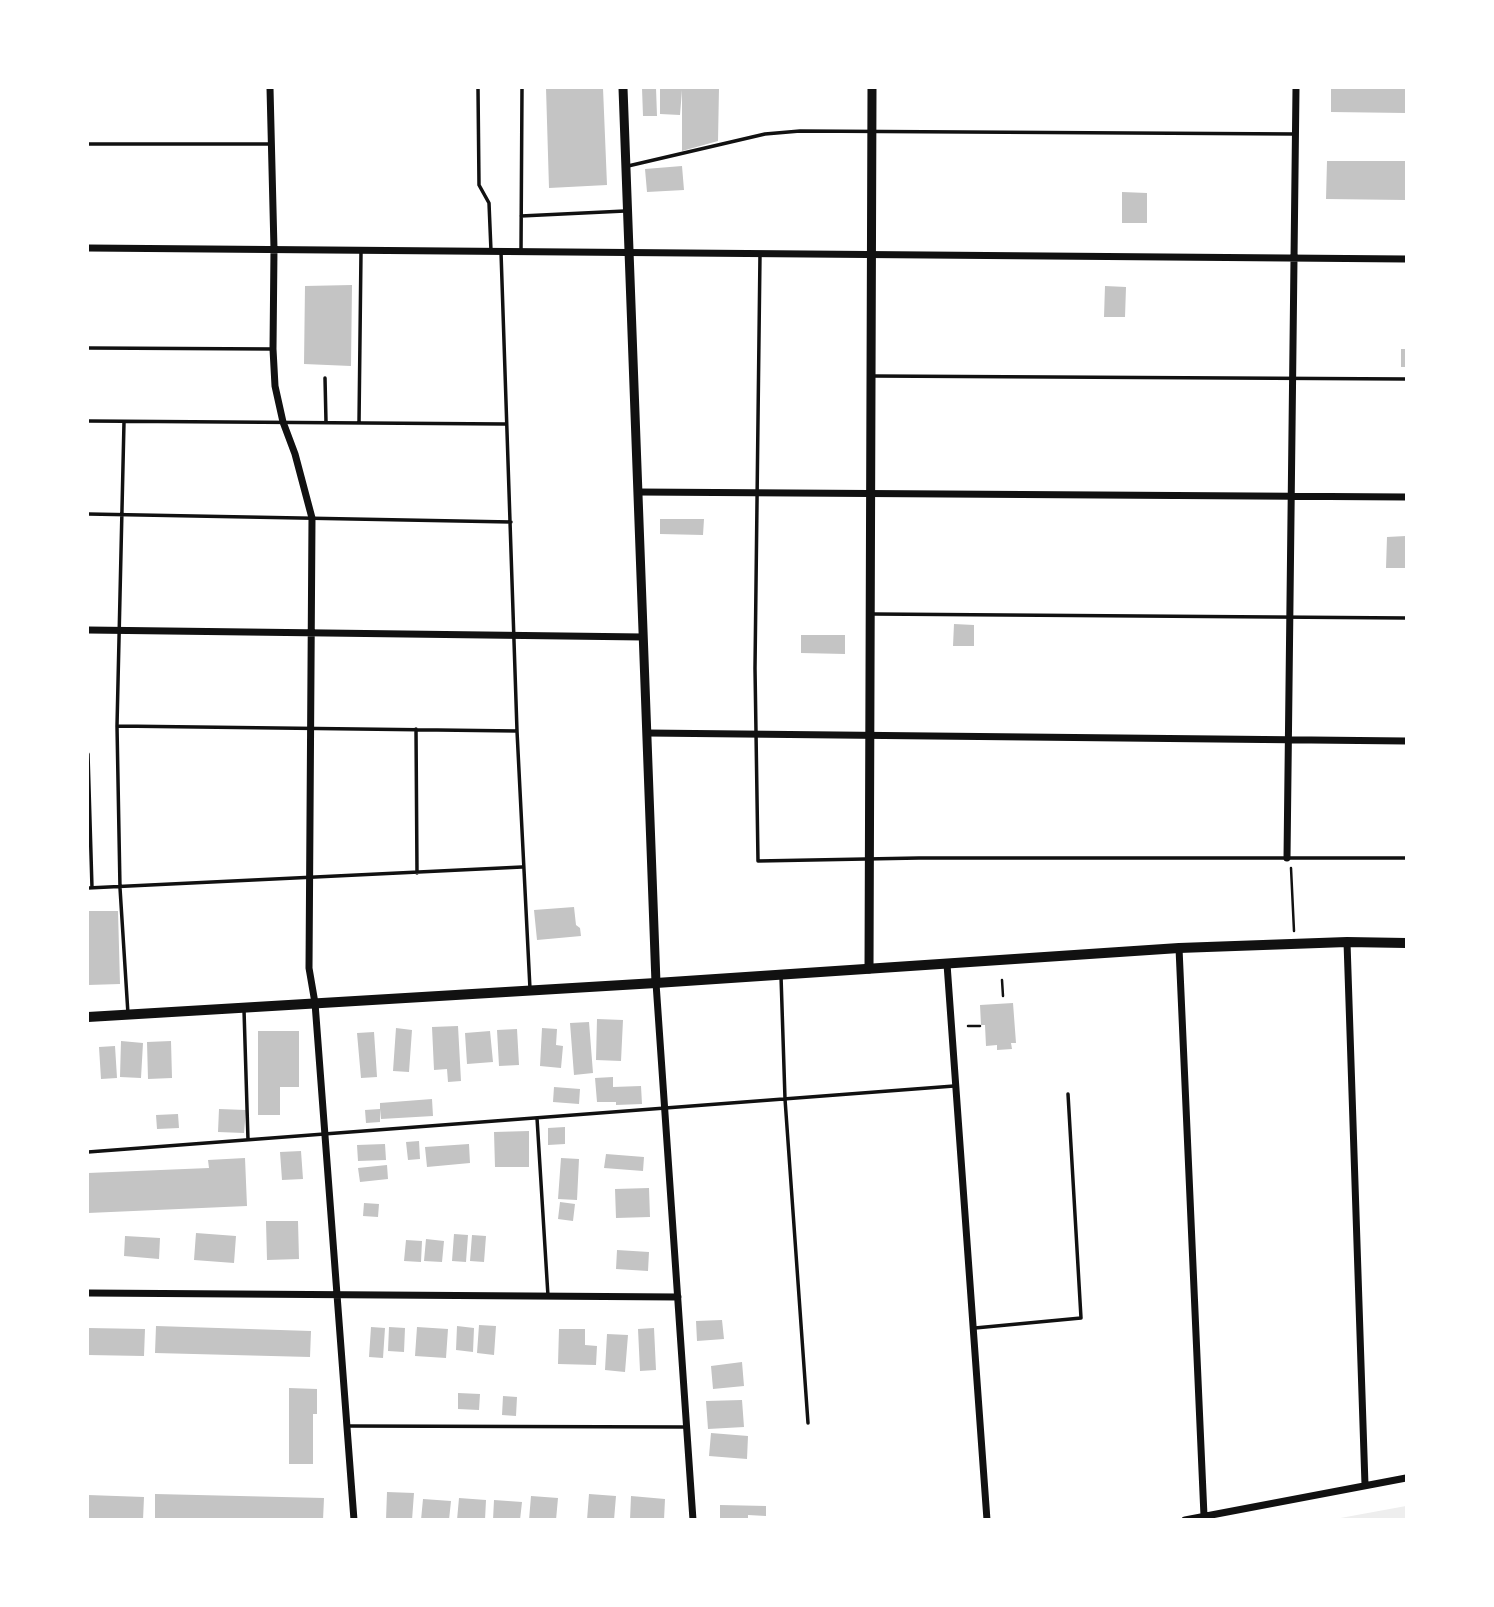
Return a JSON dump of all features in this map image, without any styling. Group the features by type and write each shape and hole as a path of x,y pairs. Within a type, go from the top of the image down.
{"main road":[{"path":"88,1017 1179,948 1347,942 1406,943"}],"street":[{"path":"270,88 275,386 312,518 309,968 315,1003 354,1520"},
{"path":"623,88 656,983 693,1520"},
{"path":"870,969 872,88"},
{"path":"1287,858 1296,88"},
{"path":"88,248 1406,258"},
{"path":"638,492 1406,497"},
{"path":"88,630 643,637"},
{"path":"647,733 1406,741"},
{"path":"1347,942 1365,1486"},
{"path":"1179,948 1204,1516"},
{"path":"947,964 987,1520"},
{"path":"88,1293 678,1297"},
{"path":"1185,1520 1406,1478"}],"lane":[{"path":"478,88 479,185 489,203 491,251"},
{"path":"521,251 522,88"},
{"path":"626,167 765,134 800,131 1296,134"},
{"path":"88,144 271,145"},
{"path":"521,216 627,211"},
{"path":"359,423 361,250"},
{"path":"501,251 522,867 530,991"},
{"path":"760,254 756,734 758,861 1406,858"},
{"path":"88,348 273,349"},
{"path":"871,376 1406,379"},
{"path":"325,378 326,422"},
{"path":"88,421 506,424"},
{"path":"124,422 117,726 120,888 128,1016"},
{"path":"88,514 511,522"},
{"path":"871,614 1406,618"},
{"path":"117,726 517,731"},
{"path":"416,729 417,873"},
{"path":"88,754 90,888 522,867"},
{"path":"781,974 785,1099 808,1423"},
{"path":"244,1008 248,1140"},
{"path":"88,1152 956,1086"},
{"path":"973,1328 1081,1318 1068,1094"},
{"path":"537,1118 548,1296"},
{"path":"347,1426 687,1427"}],"path":[{"path":"1287,858 1293,883 1294,944"},
{"path":"1002,980 1003,996"},
{"path":"968,1026 981,1026"}],"shaded area":[{"path":"1406,1506 1406,1519 1335,1519"}],"building":[{"path":"546,88 603,88 607,185 549,188"},
{"path":"642,88 656,88 657,116 643,116"},
{"path":"660,88 719,88 718,141 682,151 682,90 680,115 660,114"},
{"path":"1331,88 1406,88 1406,113 1331,112"},
{"path":"1327,161 1406,161 1406,200 1326,199"},
{"path":"682,166 684,190 647,192 645,169"},
{"path":"1122,192 1147,193 1147,223 1122,223"},
{"path":"352,285 351,366 304,364 305,286"},
{"path":"1105,286 1126,287 1125,317 1104,317"},
{"path":"1401,349 1406,349 1406,367 1401,367"},
{"path":"660,519 704,519 703,535 660,534"},
{"path":"1406,536 1406,568 1386,568 1387,537"},
{"path":"954,624 974,625 974,646 953,646"},
{"path":"801,635 845,635 845,654 801,653"},
{"path":"574,907 576,925 580,928 581,936 537,940 534,910"},
{"path":"88,911 118,911 120,984 88,985"},
{"path":"1013,1003 1016,1043 1011,1043 1012,1049 997,1050 997,1045 986,1046 980,1005"},
{"path":"597,1019 623,1020 621,1061 596,1060"},
{"path":"589,1022 593,1073 574,1075 570,1023"},
{"path":"458,1026 461,1081 448,1082 447,1069 434,1070 432,1027"},
{"path":"396,1028 412,1030 409,1072 393,1071"},
{"path":"542,1028 557,1029 556,1045 563,1046 561,1068 540,1066"},
{"path":"517,1029 519,1065 499,1066 497,1030"},
{"path":"258,1031 299,1031 299,1087 280,1087 280,1115 258,1115"},
{"path":"490,1031 493,1062 467,1064 465,1033"},
{"path":"374,1032 377,1077 361,1078 357,1033"},
{"path":"121,1041 143,1043 141,1078 120,1077"},
{"path":"171,1041 172,1078 148,1079 147,1042"},
{"path":"115,1046 117,1078 101,1079 99,1047"},
{"path":"613,1077 613,1087 641,1086 642,1104 616,1105 616,1102 597,1102 595,1078"},
{"path":"554,1087 580,1089 579,1104 553,1102"},
{"path":"432,1099 433,1116 381,1119 380,1103"},
{"path":"219,1109 246,1110 244,1133 218,1132"},
{"path":"380,1109 380,1122 366,1123 365,1110"},
{"path":"178,1114 179,1128 157,1129 156,1115"},
{"path":"565,1127 565,1144 548,1145 548,1128"},
{"path":"529,1131 529,1167 495,1167 494,1132"},
{"path":"419,1141 420,1159 408,1160 406,1142"},
{"path":"385,1144 386,1160 358,1161 357,1145"},
{"path":"469,1144 470,1163 427,1167 425,1147"},
{"path":"301,1151 303,1179 282,1180 280,1152"},
{"path":"606,1154 644,1157 643,1171 604,1168"},
{"path":"245,1158 247,1206 88,1213 88,1173 209,1168 208,1160"},
{"path":"561,1158 579,1159 577,1200 558,1199"},
{"path":"387,1165 388,1179 360,1182 358,1168"},
{"path":"649,1188 650,1217 616,1218 615,1189"},
{"path":"560,1202 575,1204 573,1221 558,1219"},
{"path":"364,1203 379,1204 378,1217 363,1216"},
{"path":"266,1221 298,1221 299,1259 267,1260"},
{"path":"196,1233 236,1236 234,1263 194,1260"},
{"path":"454,1234 468,1235 466,1262 452,1261"},
{"path":"472,1235 486,1236 484,1262 470,1261"},
{"path":"125,1236 160,1238 159,1259 124,1256"},
{"path":"426,1239 444,1241 442,1262 424,1261"},
{"path":"406,1240 422,1241 421,1262 404,1261"},
{"path":"617,1250 649,1252 648,1271 616,1269"},
{"path":"722,1320 724,1339 697,1341 696,1321"},
{"path":"479,1325 496,1326 494,1355 477,1353"},
{"path":"156,1326 311,1331 310,1357 155,1353"},
{"path":"457,1326 474,1328 473,1352 456,1350"},
{"path":"371,1327 385,1328 383,1358 369,1357"},
{"path":"389,1327 405,1328 404,1352 388,1351"},
{"path":"417,1327 448,1329 446,1358 415,1356"},
{"path":"88,1328 145,1329 144,1356 88,1355"},
{"path":"654,1328 656,1370 640,1371 638,1329"},
{"path":"559,1329 585,1329 585,1345 597,1346 596,1365 558,1364"},
{"path":"607,1334 628,1335 625,1372 605,1370"},
{"path":"742,1362 744,1386 713,1389 711,1366"},
{"path":"289,1388 317,1389 317,1414 313,1414 313,1464 289,1464"},
{"path":"458,1393 480,1394 479,1410 458,1409"},
{"path":"503,1396 517,1397 516,1416 502,1415"},
{"path":"742,1400 744,1427 708,1429 706,1401"},
{"path":"711,1433 748,1436 747,1459 709,1456"},
{"path":"387,1492 414,1493 412,1520 386,1520"},
{"path":"155,1494 324,1498 323,1520 155,1520"},
{"path":"589,1494 616,1496 614,1520 587,1520"},
{"path":"88,1495 144,1497 143,1520 88,1520"},
{"path":"531,1496 558,1498 556,1520 529,1520"},
{"path":"631,1496 665,1499 664,1520 630,1520"},
{"path":"459,1498 486,1500 485,1520 457,1520"},
{"path":"423,1499 451,1501 449,1520 421,1520"},
{"path":"494,1500 522,1502 520,1520 493,1520"},
{"path":"720,1505 766,1506 766,1516 748,1515 748,1520 720,1520"}]}
